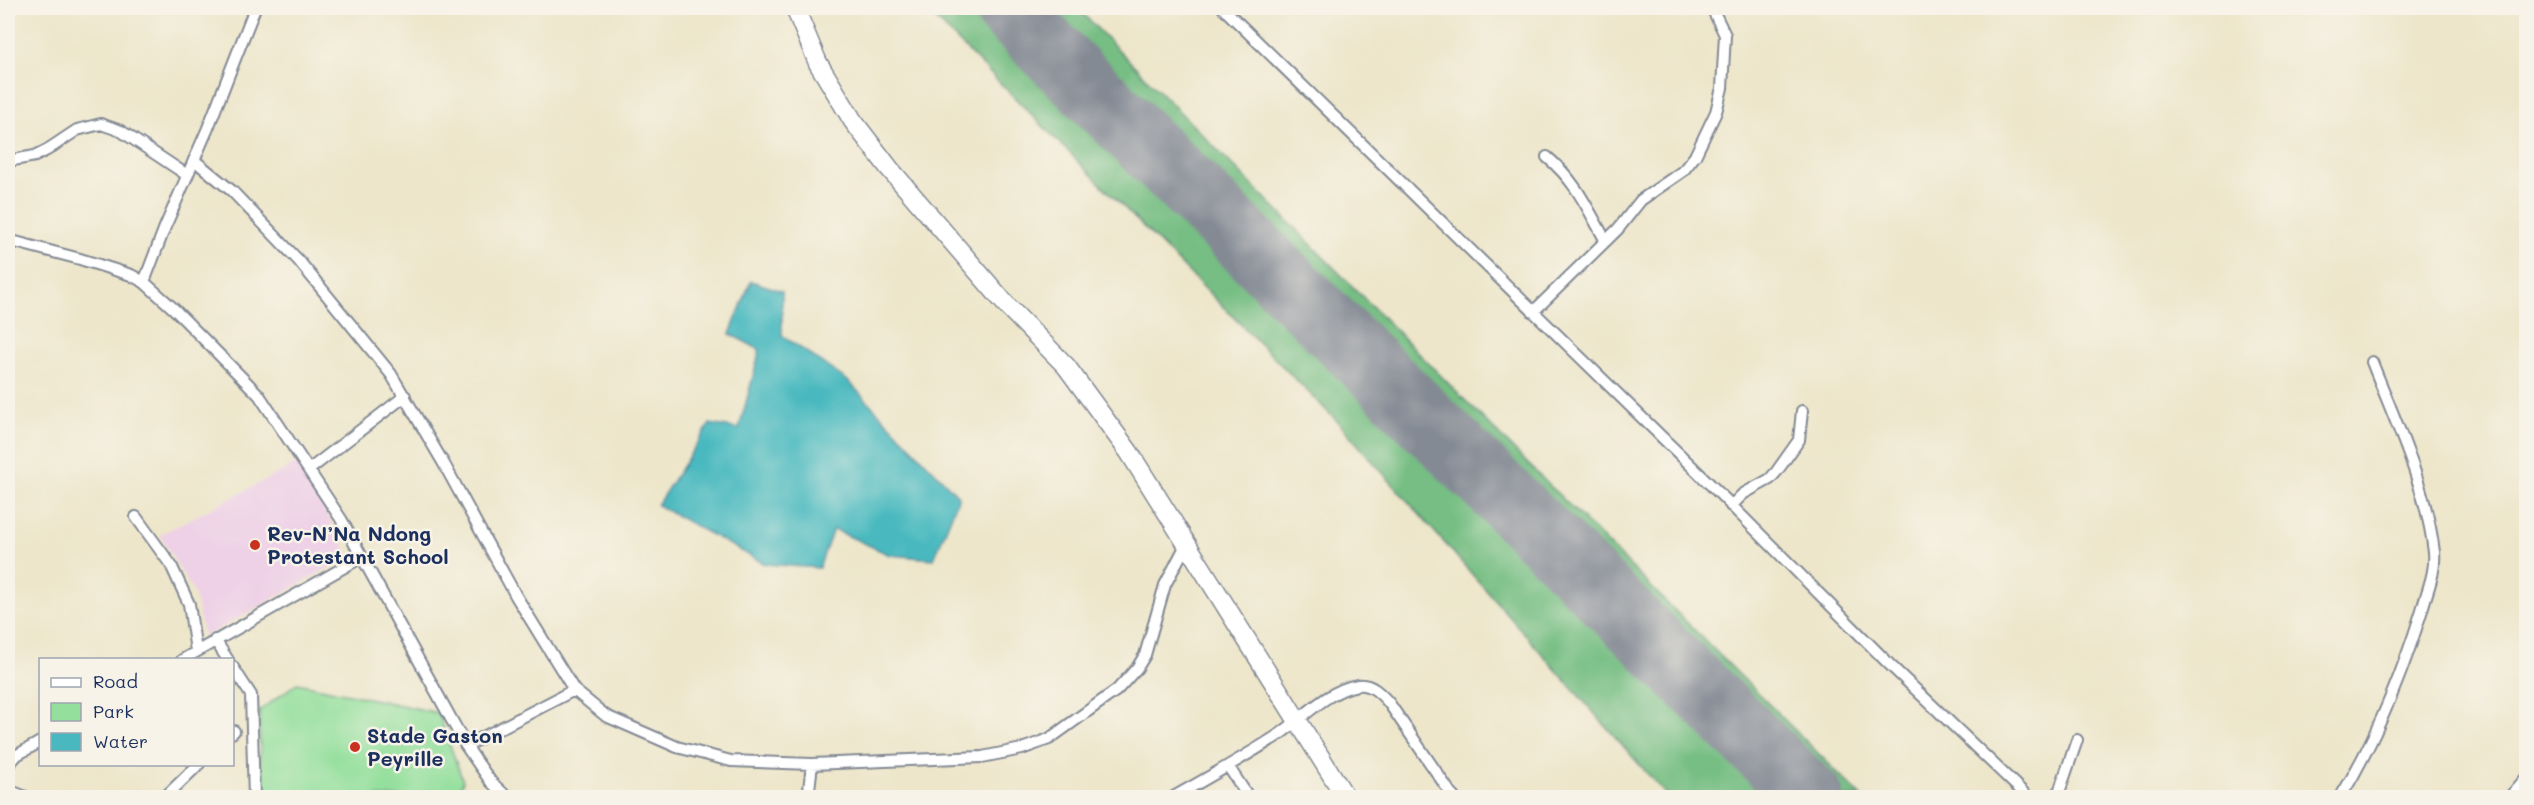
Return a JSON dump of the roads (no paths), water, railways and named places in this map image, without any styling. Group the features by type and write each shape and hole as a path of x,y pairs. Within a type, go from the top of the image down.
{"highway":[{"path":"795,8 819,63 853,121 889,168 1009,308 1066,366 1129,452 1346,798"}],"street":[{"path":"144,282 255,8"},
{"path":"1223,8 1889,664 2029,798"},
{"path":"1533,312 1606,242 1641,200 1688,165 1705,138 1716,112 1722,88 1726,44 1725,34 1712,8"},
{"path":"8,161 35,156 77,130 101,124 121,130 187,175"},
{"path":"1547,157 1565,172 1606,242"},
{"path":"194,160 232,190 299,261 346,316 405,396 516,596 574,690 606,716 677,747 731,761 812,764 982,757 1022,749 1049,739 1116,690 1137,668 1145,655 1165,585 1187,543"},
{"path":"8,240 80,259 131,275 144,282 259,394 310,469 362,557 466,746 491,783 508,798"},
{"path":"2340,798 2399,679 2433,573 2433,546 2415,470 2373,362"},
{"path":"310,469 405,396"},
{"path":"1731,506 1743,494 1770,479 1777,471 1799,440 1802,411"},
{"path":"136,517 171,565 189,604 196,651"},
{"path":"185,658 362,557"},
{"path":"215,640 227,658"},
{"path":"234,669 251,695 254,798"},
{"path":"1172,798 1297,722 1330,696 1357,685 1371,687 1389,702 1454,798"},
{"path":"466,746 574,690"},
{"path":"2057,798 2077,740"},
{"path":"8,765 17,755 39,743"},
{"path":"808,798 812,764"},
{"path":"164,798 198,766"},
{"path":"1228,766 1249,798"},
{"path":"2509,798 2526,778"},
{"path":"8,790 28,798"}],"water":[{"path":"751,281 782,291 782,335 848,381 959,497 934,559 890,555 833,529 819,568 765,564 657,505 710,424 739,429 760,350 730,334"}],"place":[{"name":"Rev-N’Na Ndong Protestant School","path":"255,545"},
{"name":"Stade Gaston Peyrille","path":"355,747"}]}
